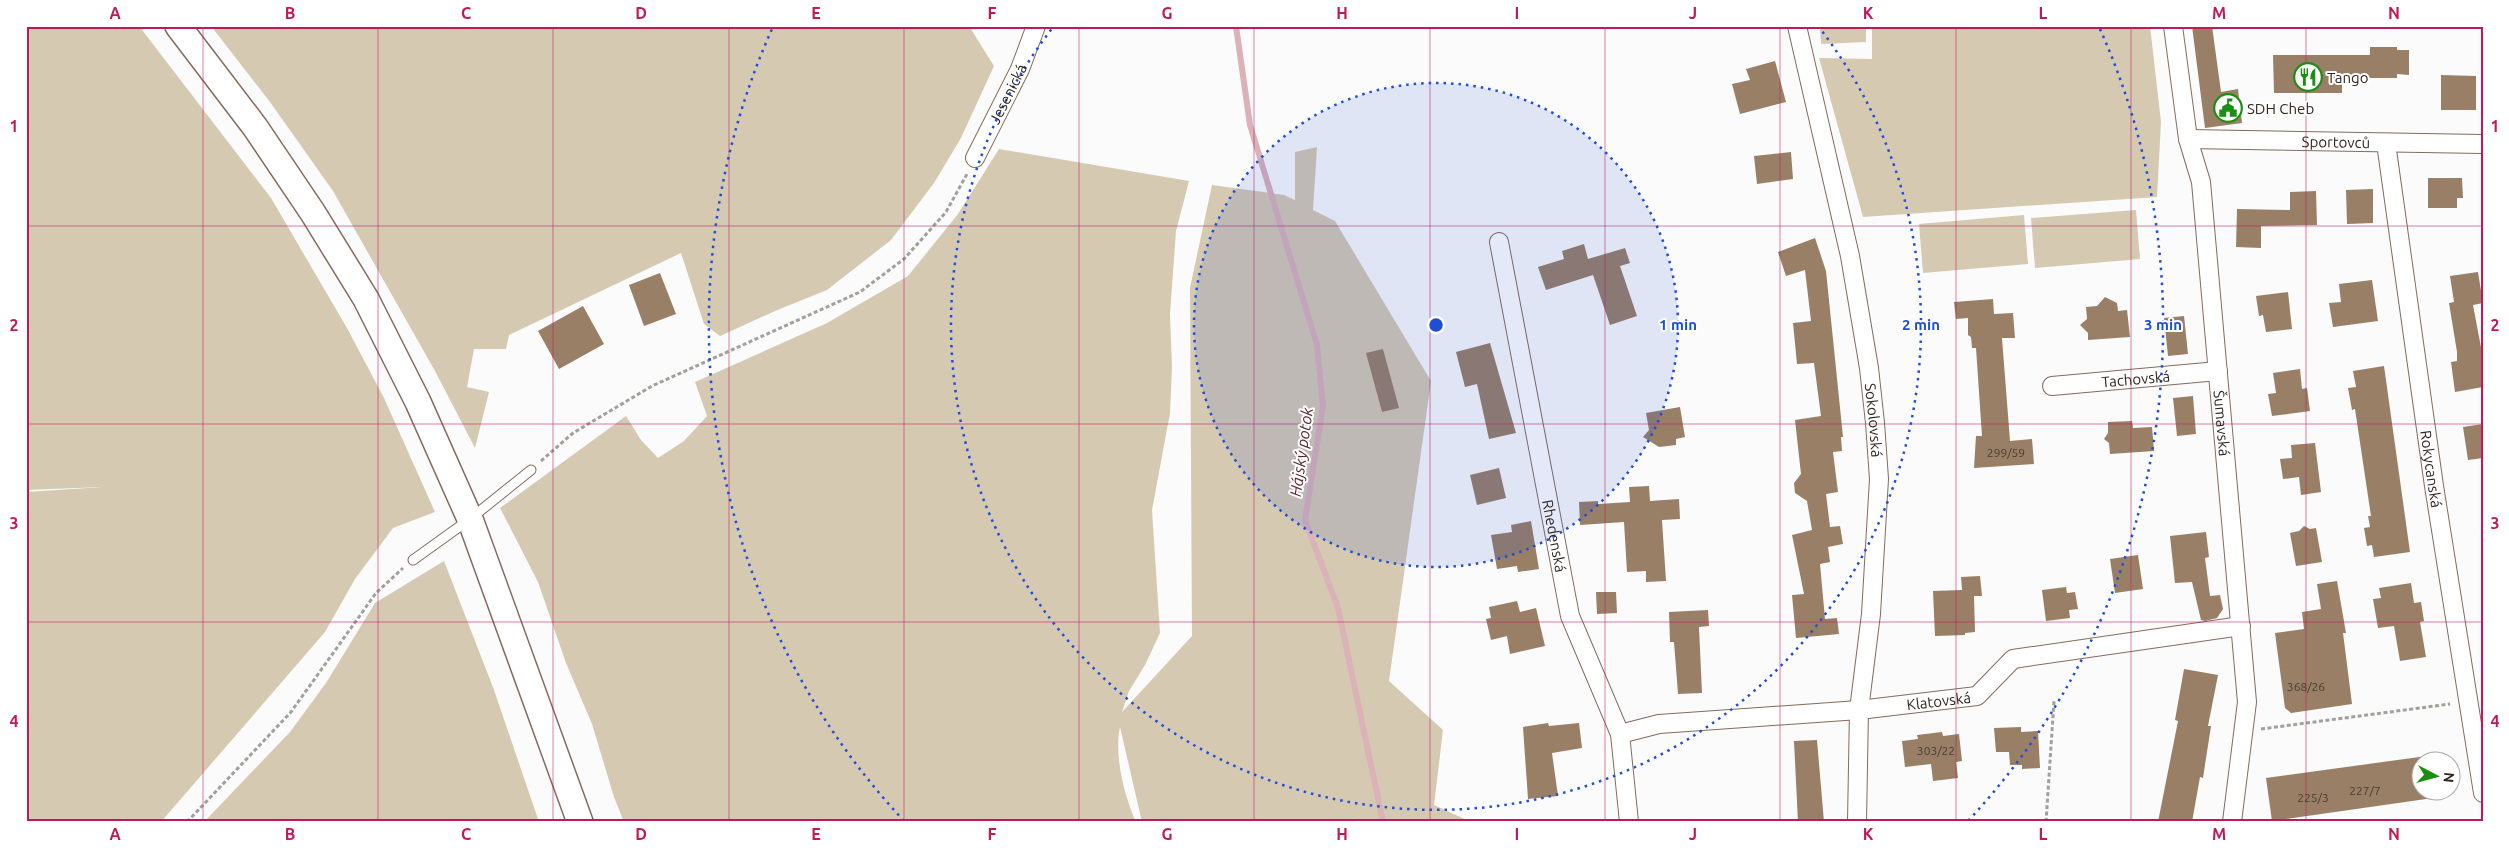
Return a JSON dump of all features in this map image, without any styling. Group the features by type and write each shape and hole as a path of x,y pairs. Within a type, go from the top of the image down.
{"main road":[{"path":"178,26 255,127 313,213 366,299 418,402 470,519 580,822"}],"street":[{"name":"Jesenická","path":"975,158 1020,69 1036,26"},
{"name":"Sokolovská","path":"1797,26 1850,256 1869,368 1875,423 1879,478 1872,614 1859,710 1857,822"},
{"name":"Šumavská","path":"2173,26 2188,139 2201,182 2247,702 2232,822"},
{"name":"Sportovců","path":"2188,139 2483,144"},
{"name":"Rokycanská","path":"2386,143 2434,486 2483,793"},
{"name":"Rhedenská","path":"1499,242 1570,616 1620,734 1629,822"},
{"name":"Tachovská","path":"2052,386 2218,371"},
{"name":"Klatovská","path":"1620,734 1659,724 1859,710 1977,696 2013,659 2241,626"}],"lane":[{"path":"413,560 470,519 531,470"}],"path":[{"path":"531,470 573,433 652,386 860,292 904,259 946,212 975,158"},
{"path":"187,822 291,712 376,593 413,560"},
{"path":"2046,822 2054,701"},
{"path":"2243,732 2468,702"}],"shaded area":[{"path":"26,26 139,26 271,198 347,328 384,398 435,512 393,528 355,579 325,632 161,822 26,822 26,492 103,487 26,490"},
{"path":"211,26 969,26 994,66 961,138 934,183 891,240 827,290 720,336 704,324 681,253 509,335 506,349 474,349 467,387 489,392 475,448 435,371 333,191 270,102"},
{"path":"1820,26 1866,26 1866,42 1821,44"},
{"path":"1872,26 2150,26 2161,122 2157,197 1863,217 1819,58 1872,59"},
{"path":"1317,147 1313,210 1335,221 1431,381 1389,681 1443,730 1434,805 1471,822 1142,822 1120,727 1118,750 1121,775 1136,822 624,822 614,797 592,724 566,663 538,582 500,508 626,416 641,440 658,458 684,441 707,416 695,382 827,323 908,276 958,214 999,149 1189,181 1176,231 1170,314 1172,367 1170,413 1152,510 1160,633 1145,665 1129,691 1122,712 1192,636 1190,288 1212,185 1284,195 1295,200 1295,152"},
{"path":"2136,210 2140,259 2035,268 2031,218"},
{"path":"2024,215 2028,264 1923,273 1919,224"},
{"path":"444,561 494,690 539,822 204,822 290,732 326,683 375,603"}],"building":[{"path":"2192,26 2212,26 2221,92 2238,89 2242,123 2205,128"},
{"path":"2370,47 2397,47 2397,50 2409,50 2409,75 2397,74 2397,78 2342,78 2342,93 2274,93 2273,55 2370,55"},
{"path":"1775,61 1786,102 1740,114 1732,84 1750,80 1746,69"},
{"path":"2441,75 2476,76 2476,110 2441,110"},
{"path":"1791,152 1793,179 1757,184 1754,156"},
{"path":"2428,178 2462,178 2463,198 2457,198 2457,208 2428,208"},
{"path":"2373,189 2373,223 2347,224 2346,190"},
{"path":"2316,191 2317,225 2261,226 2261,248 2236,247 2237,209 2290,210 2290,192"},
{"path":"1815,238 1826,271 1843,437 1841,437 1842,451 1833,452 1838,492 1826,494 1830,527 1840,526 1843,544 1828,547 1830,562 1820,564 1825,619 1837,618 1839,634 1796,638 1792,595 1804,594 1792,535 1812,530 1807,501 1795,493 1794,483 1801,474 1795,420 1821,416 1814,363 1797,364 1793,323 1811,321 1805,270 1786,276 1778,252"},
{"path":"1584,244 1588,259 1625,248 1630,263 1620,266 1637,316 1610,325 1593,275 1546,290 1538,267 1564,259 1562,251"},
{"path":"2478,272 2483,303 2473,305 2483,358 2483,387 2455,392 2451,362 2457,361 2457,352 2449,303 2454,302 2450,276"},
{"path":"660,273 676,314 644,326 629,285"},
{"path":"2372,280 2378,321 2333,327 2329,303 2341,302 2339,284"},
{"path":"2288,292 2292,329 2266,332 2263,315 2259,316 2256,296"},
{"path":"2105,297 2117,303 2118,311 2127,310 2130,337 2088,340 2088,333 2080,325 2087,319 2086,307 2097,306"},
{"path":"1993,299 1994,314 2013,313 2015,338 2002,338 2010,441 2032,439 2034,464 1974,468 1976,436 1982,436 1976,348 1972,348 1971,337 1968,335 1968,318 1956,319 1954,302"},
{"path":"583,306 604,344 559,369 538,331"},
{"path":"2184,316 2188,354 2168,356 2164,318"},
{"path":"1490,343 1516,433 1489,439 1477,384 1465,387 1456,352"},
{"path":"1383,349 1399,408 1382,412 1366,353"},
{"path":"2384,366 2410,552 2374,557 2372,545 2367,546 2364,528 2370,527 2368,516 2371,516 2355,409 2352,410 2348,388 2356,387 2353,371"},
{"path":"2300,369 2302,389 2307,388 2310,411 2272,416 2268,394 2276,393 2273,373"},
{"path":"2193,396 2196,434 2177,436 2173,398"},
{"path":"1680,407 1685,437 1676,439 1676,445 1659,447 1643,437 1649,430 1646,413"},
{"path":"2132,421 2133,428 2152,427 2154,451 2110,454 2109,443 2104,439 2108,433 2108,422"},
{"path":"2483,424 2483,458 2468,460 2463,427"},
{"path":"2315,443 2321,492 2301,495 2299,477 2283,479 2280,459 2292,458 2291,445"},
{"path":"1499,468 1506,498 1477,505 1470,475"},
{"path":"1649,486 1650,501 1679,499 1680,519 1662,520 1666,581 1646,582 1646,571 1627,572 1624,522 1580,525 1579,502 1598,501 1598,504 1630,502 1629,487"},
{"path":"1531,521 1539,569 1518,572 1517,566 1497,569 1491,535 1512,532 1511,525"},
{"path":"2304,526 2310,529 2316,528 2322,562 2296,566 2290,533 2299,531"},
{"path":"2206,532 2209,557 2205,558 2210,596 2220,595 2223,609 2217,618 2205,621 2201,620 2192,582 2175,583 2170,536"},
{"path":"2138,555 2143,589 2115,593 2110,559"},
{"path":"1980,576 1982,596 1974,596 1975,632 1965,633 1965,635 1935,636 1933,591 1962,590 1961,577"},
{"path":"2337,581 2346,633 2343,633 2352,704 2291,713 2285,708 2275,633 2304,629 2302,612 2321,609 2317,584"},
{"path":"2411,583 2414,603 2421,602 2424,621 2420,622 2426,657 2400,661 2394,626 2378,628 2373,599 2381,598 2379,588"},
{"path":"2066,587 2067,593 2075,592 2078,609 2069,610 2070,618 2046,621 2042,590"},
{"path":"1596,592 1616,592 1617,613 1597,614"},
{"path":"1517,601 1520,612 1536,608 1545,646 1510,654 1507,636 1491,640 1486,619 1491,618 1489,607"},
{"path":"1708,610 1709,626 1699,627 1702,693 1678,694 1674,642 1670,642 1669,612"},
{"path":"2184,669 2218,675 2208,726 2211,726 2203,778 2200,777 2192,822 2158,822 2178,721 2175,720"},
{"path":"1548,723 1549,726 1579,723 1582,748 1552,753 1558,796 1528,799 1523,727"},
{"path":"2021,727 2021,732 2038,731 2040,768 2022,769 2022,765 2010,765 2009,752 1996,752 1994,728"},
{"path":"1942,732 1943,736 1959,734 1962,761 1956,762 1958,778 1933,781 1931,764 1905,767 1902,741 1918,739 1917,735"},
{"path":"1817,740 1824,822 1798,822 1794,741"},
{"path":"2412,758 2412,800 2419,800 2272,821 2266,778"}],"waterway":[{"name":"Hájský potok","path":"1236,26 1250,125 1317,345 1323,406 1305,520 1338,608 1383,822"}],"place":[{"name":"Tango","path":"2308,77"},
{"name":"SDH Cheb","path":"2228,108"}]}
